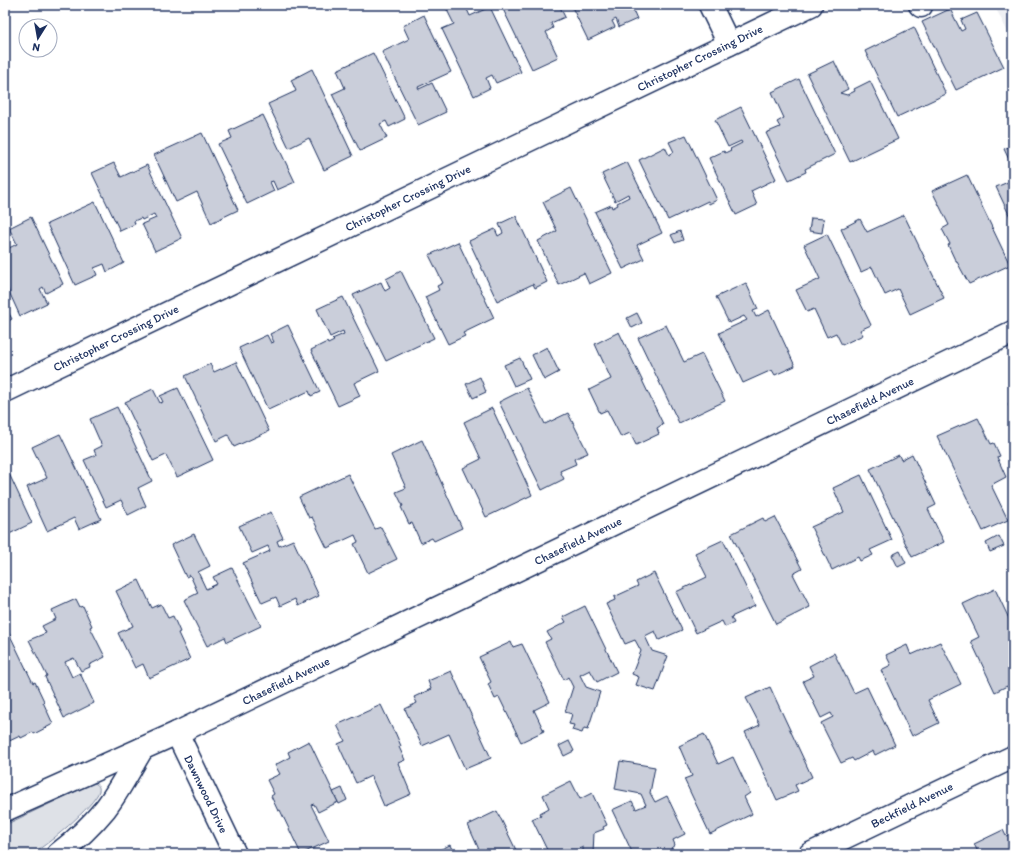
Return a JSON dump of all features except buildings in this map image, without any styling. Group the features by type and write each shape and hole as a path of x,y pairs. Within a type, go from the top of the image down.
{"street":[{"path":"710,5 729,44"},
{"name":"Christopher Crossing Drive","path":"5,391 811,5"},
{"name":"Chasefield Avenue","path":"5,810 177,733 1013,332"},
{"name":"Dawnwood Drive","path":"177,733 235,854"},
{"path":"58,854 82,835 104,809 142,749"},
{"name":"Beckfield Avenue","path":"810,854 1013,757"}],"shaded area":[{"path":"994,5 1013,5 1013,42 995,7"},
{"path":"95,783 99,788 96,797 79,816 57,836 37,851 30,854 5,854 5,825"}]}
